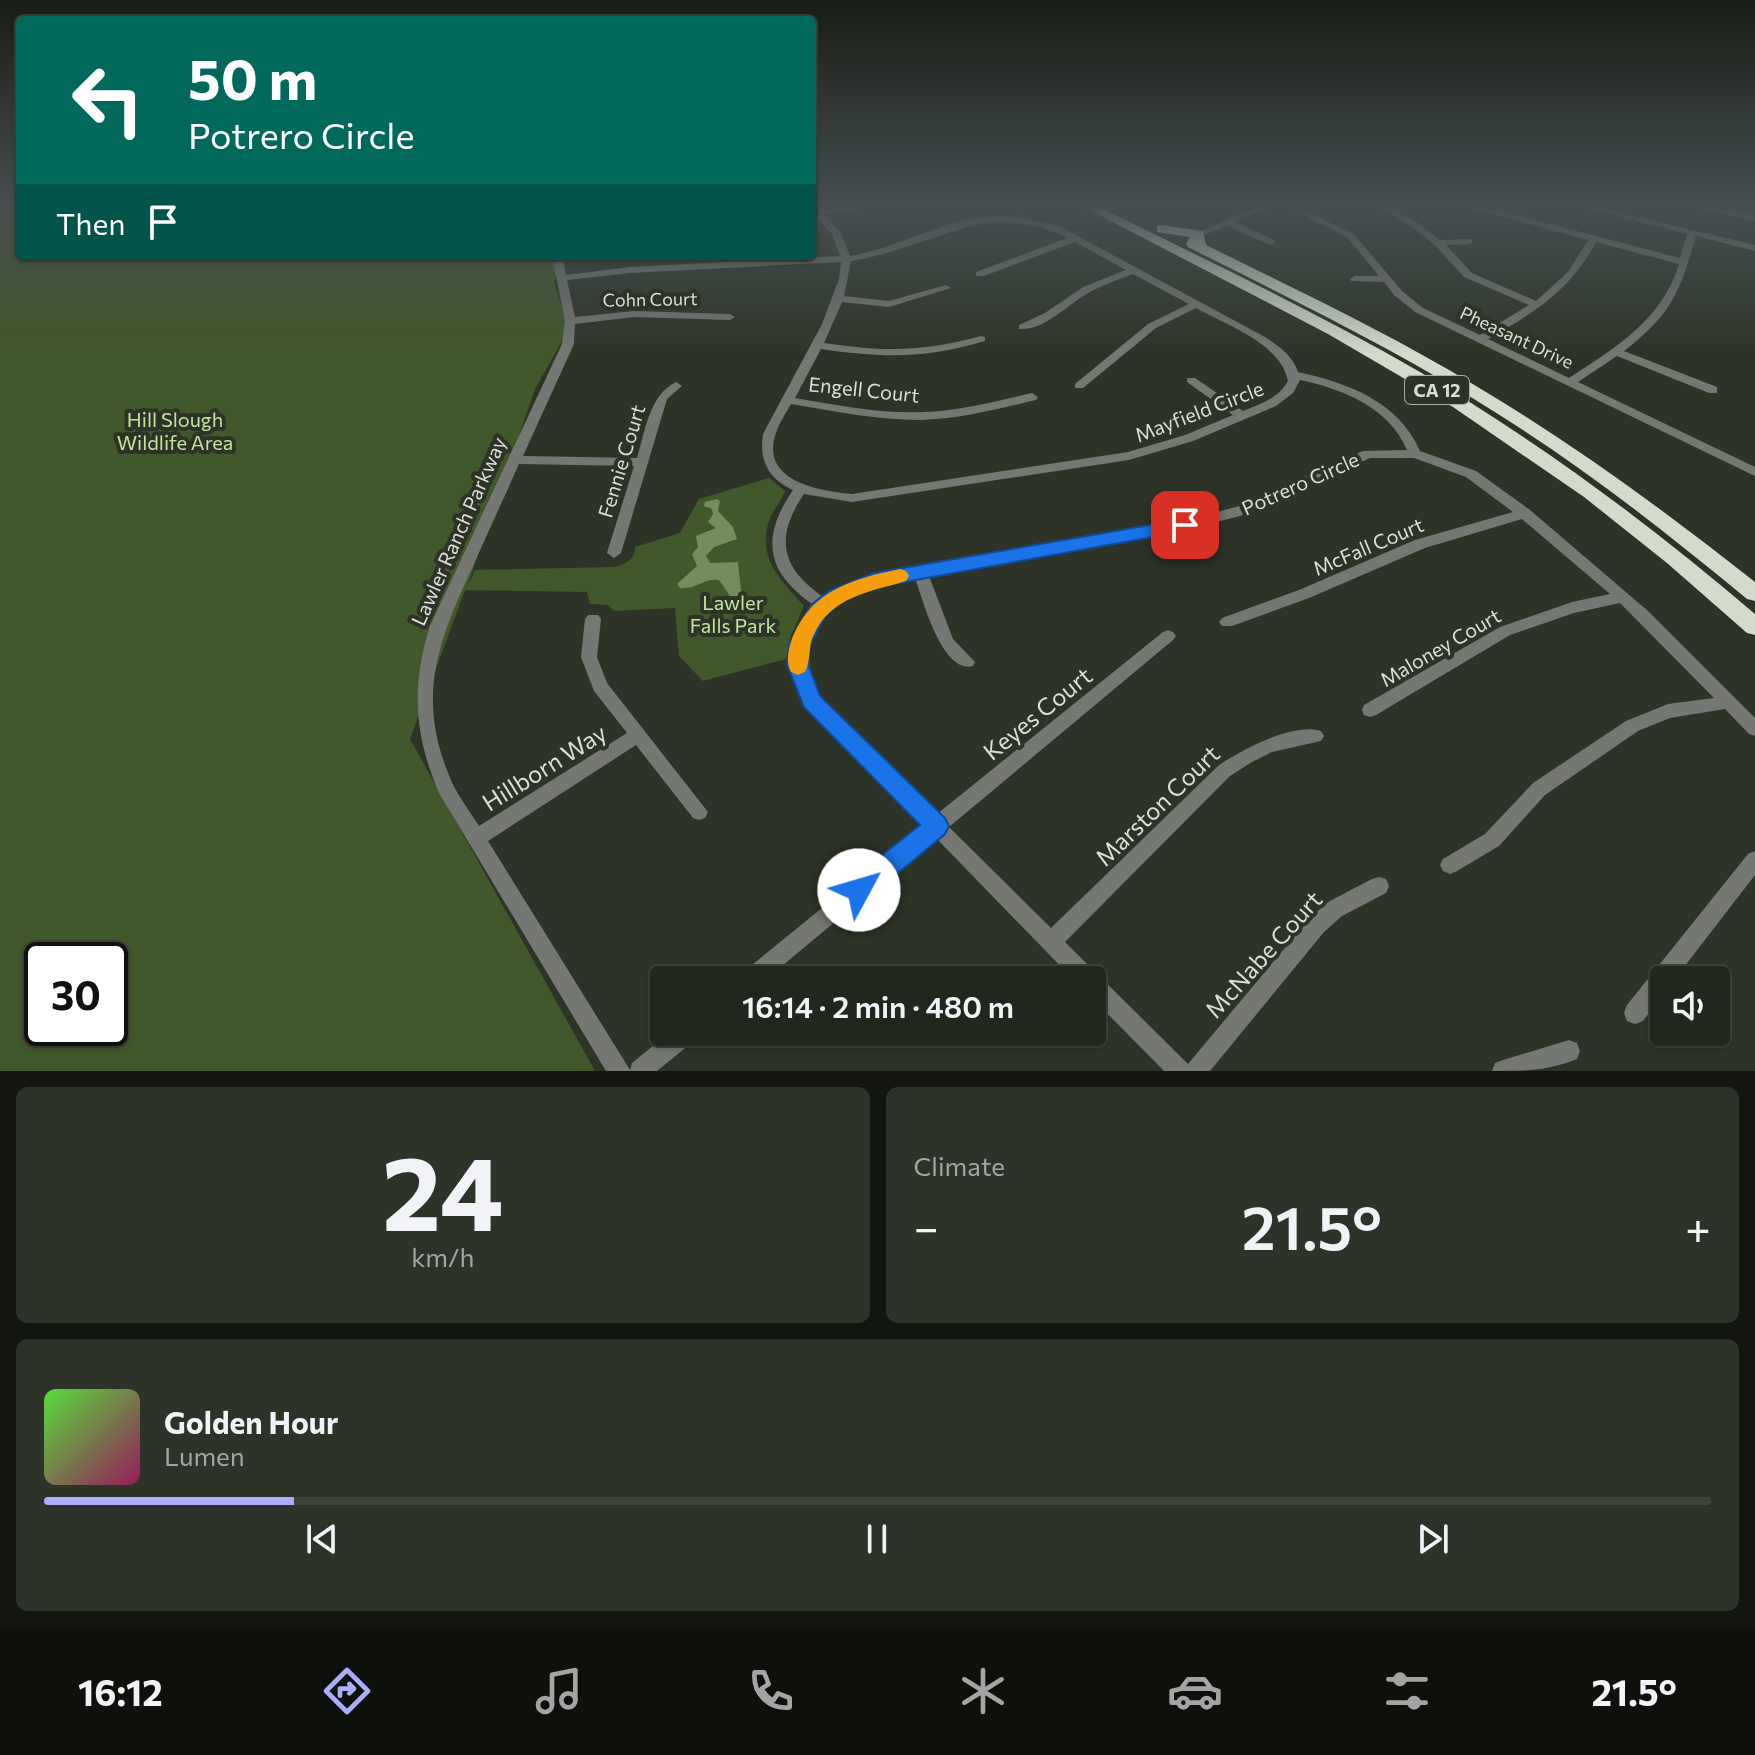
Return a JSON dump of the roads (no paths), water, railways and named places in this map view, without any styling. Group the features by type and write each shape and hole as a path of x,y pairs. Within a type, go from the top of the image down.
{"highway":[{"name":"CA 12","path":"1184,255 1335,332 1448,396 1591,494 1755,627"},
{"name":"CA 12","path":"1225,255 1491,402 1605,478 1755,593"}],"street":[{"path":"844,255 846,259"},
{"path":"816,259 871,255"},
{"path":"980,274 1031,255"},
{"path":"1107,255 1277,349 1286,358 1294,375 1325,382 1374,404 1408,436 1415,454"},
{"name":"Pheasant Drive","path":"1366,255 1386,279 1419,310 1755,472"},
{"path":"1449,255 1468,275 1537,305"},
{"path":"1479,340 1552,295 1575,272 1584,255"},
{"path":"1656,255 1683,262"},
{"path":"1570,382 1643,332 1669,301 1685,255"},
{"name":"Mayfield Circle","path":"846,259 845,279 838,299 769,434 765,455 777,474 801,489 833,498 878,496 1104,460 1171,445 1282,398 1289,390 1294,375"},
{"name":"Lawler Ranch Parkway","path":"558,260 570,321 568,344 438,626 426,668 425,725 430,751 448,793 619,1071"},
{"path":"653,260 653,268"},
{"path":"562,278 756,260"},
{"path":"1023,327 1049,315 1087,289 1134,270"},
{"path":"1355,279 1386,279"},
{"path":"838,299 889,304 946,288"},
{"path":"1079,386 1152,326 1197,304"},
{"name":"Cohn Court","path":"570,321 634,314 730,317"},
{"path":"815,345 911,356 941,352 981,339"},
{"path":"1617,352 1713,390"},
{"path":"1191,380 1242,416"},
{"name":"Fennie Court","path":"614,553 662,398 676,386"},
{"name":"Engell Court","path":"786,400 876,414 920,416 962,412 1032,397"},
{"name":"Potrero Circle","path":"1074,966 812,701 797,664 799,645 824,605 856,586 1198,522 1240,511 1352,459 1384,452 1415,454 1471,474 1525,513 1623,597 1755,729"},
{"path":"514,460 642,462"},
{"path":"801,489 782,514 777,545 787,573 800,588 824,605"},
{"name":"McFall Court","path":"1227,622 1304,594 1420,544 1525,513"},
{"path":"920,572 946,642 967,662"},
{"name":"Maloney Court","path":"1370,710 1505,631 1572,608 1623,597"},
{"path":"593,619 589,657 594,674 609,700 699,812"},
{"name":"Keyes Court","path":"766,966 1168,636"},
{"path":"1450,865 1492,840 1550,781 1632,726 1668,711 1730,702"},
{"name":"Hillborn Way","path":"476,838 637,736"},
{"name":"Marston Court","path":"1051,942 1224,771 1244,756 1264,747 1315,736"},
{"path":"1635,1013 1755,860"},
{"name":"McNabe Court","path":"1196,1071 1317,925 1335,909 1379,886"},
{"name":"Potrero Circle","path":"1106,998 1180,1071"},
{"path":"640,1071 670,1046"},
{"path":"1503,1071 1569,1051"}],"park label":[{"name":"Hill Slough Wildlife Area","path":"175,430"},
{"name":"Lawler Falls Park","path":"733,614"}]}
